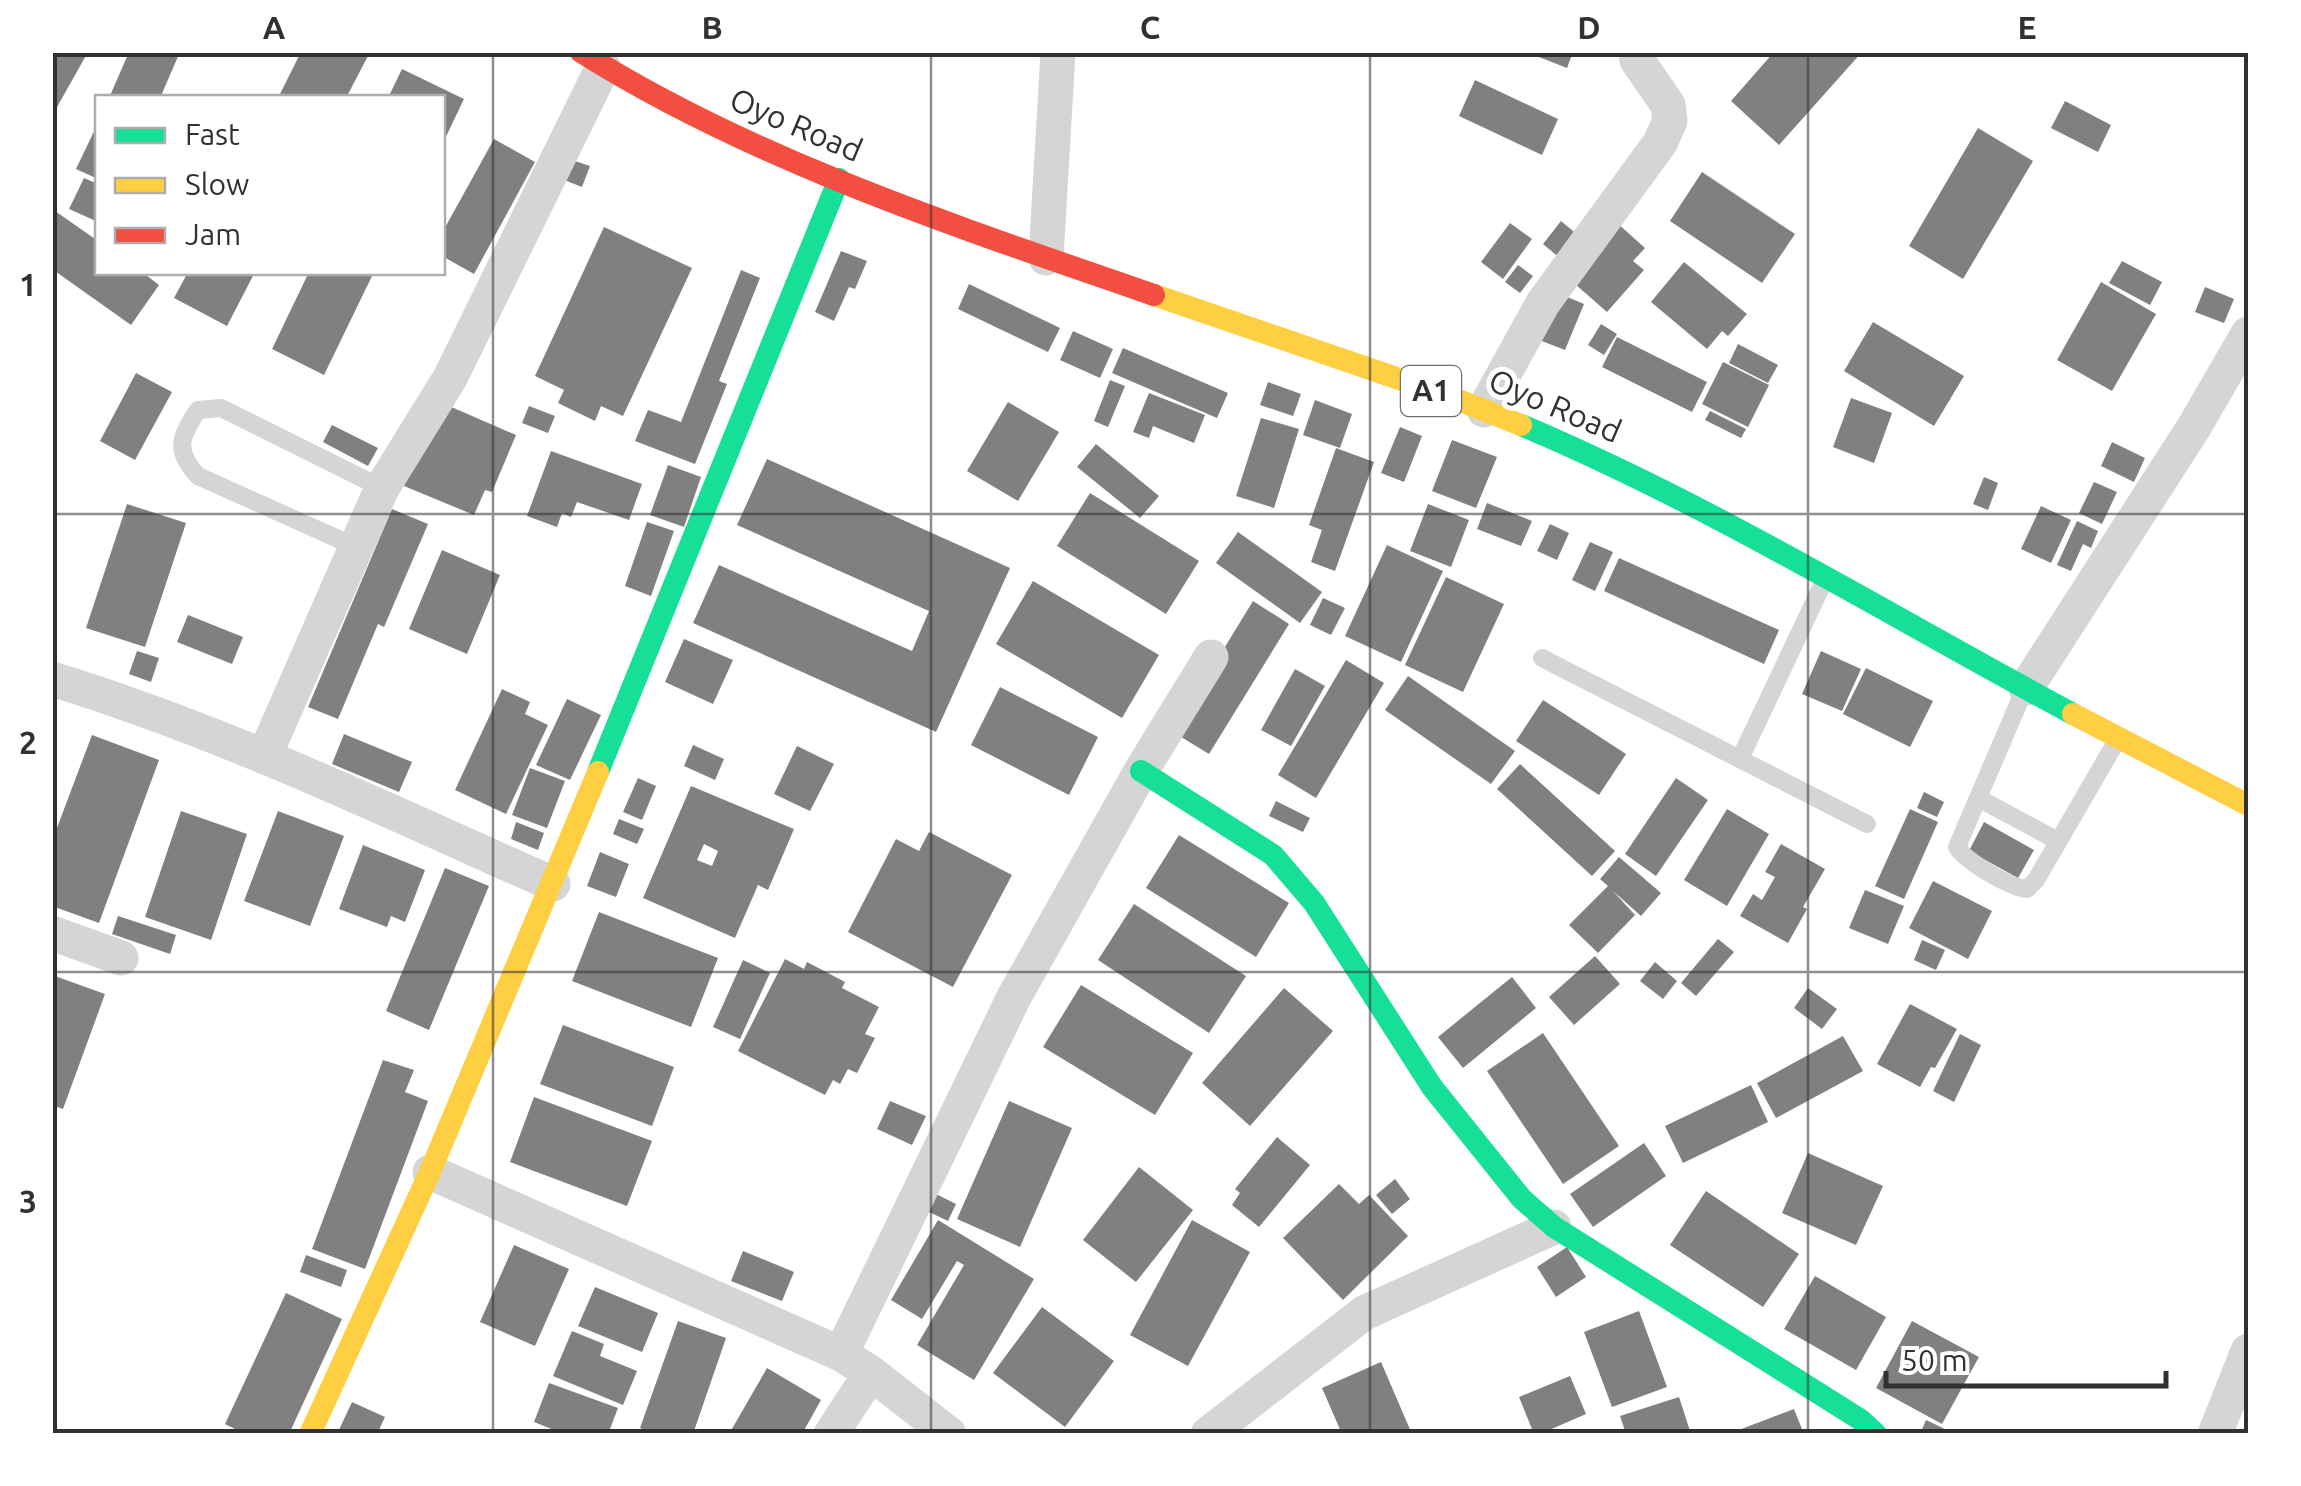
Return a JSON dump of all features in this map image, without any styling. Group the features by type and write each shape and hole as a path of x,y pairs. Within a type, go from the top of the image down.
{"main road":[{"name":"Oyo Road","path":"592,60 724,132 838,179 983,236 1484,410 1611,464 1709,511 2026,688 2248,805"},
{"path":"310,1434 430,1172 553,884 838,179"},
{"path":"1141,772 1273,856 1314,902 1432,1087 1522,1199 1554,1227 1860,1420 1876,1434"}],"street":[{"path":"1046,258 1058,52"},
{"path":"1484,410 1542,303 1660,143 1670,120 1668,105 1637,60 1636,52"},
{"path":"264,756 382,488 450,378 592,60"},
{"path":"2026,688 2194,428 2248,334"},
{"path":"831,1434 856,1364 1014,997 1211,657"},
{"path":"52,679 114,698 264,756 553,884"},
{"path":"52,933 122,958"},
{"path":"430,1172 856,1364 949,1434"},
{"path":"1208,1434 1364,1313 1554,1227"},
{"path":"2214,1434 2248,1350"}],"lane":[{"path":"356,548 198,476 186,463 181,442 187,426 198,410 221,408 382,488"},
{"path":"1740,759 1827,575"},
{"path":"1542,658 1867,824"},
{"path":"2026,688 1959,840 1959,852 2016,887 2027,889 2036,880 2119,736"},
{"path":"1978,798 2058,841"}],"building":[{"path":"52,52 88,52 52,116"},
{"path":"129,52 180,52 161,95 110,95"},
{"path":"301,52 361,52 368,56 348,95 280,95"},
{"path":"1526,52 1573,52 1567,68"},
{"path":"1774,52 1862,52 1779,145 1731,101"},
{"path":"402,69 464,99 445,139 445,95 389,95"},
{"path":"1475,80 1558,119 1542,155 1459,116"},
{"path":"2065,101 2111,125 2098,152 2051,128"},
{"path":"1978,128 2033,161 1963,279 1909,246"},
{"path":"95,129 95,178 76,169"},
{"path":"494,139 535,162 474,274 445,258 445,228"},
{"path":"572,160 590,166 582,187 564,180"},
{"path":"1702,172 1795,234 1762,283 1670,221"},
{"path":"84,178 95,183 95,221 69,209"},
{"path":"55,211 95,239 95,275 146,275 159,285 131,325 52,269"},
{"path":"1561,221 1579,236 1561,259 1543,244"},
{"path":"1616,222 1645,248 1633,261 1644,270 1607,312 1567,277"},
{"path":"1510,223 1532,239 1503,279 1481,262"},
{"path":"604,227 692,268 623,416 601,406 595,421 558,403 564,390 535,376"},
{"path":"841,251 867,261 855,289 849,287 834,321 815,312"},
{"path":"2122,261 2162,282 2150,305 2109,283"},
{"path":"1684,262 1747,314 1728,336 1722,331 1707,349 1651,302"},
{"path":"1518,265 1533,276 1520,293 1505,282"},
{"path":"741,270 760,278 719,381 727,384 695,464 635,441 648,410 681,422"},
{"path":"186,275 253,275 227,326 174,298"},
{"path":"308,275 373,275 324,375 272,349"},
{"path":"2101,282 2156,314 2112,391 2057,360"},
{"path":"969,284 1060,328 1048,352 958,309"},
{"path":"2205,287 2234,299 2224,323 2195,312"},
{"path":"1560,294 1584,304 1565,350 1539,340"},
{"path":"1873,322 1964,376 1934,426 1844,371"},
{"path":"1601,324 1617,334 1604,355 1588,345"},
{"path":"1073,331 1113,349 1100,378 1060,360"},
{"path":"1617,337 1707,382 1692,412 1602,367"},
{"path":"1738,344 1778,365 1768,383 1729,363"},
{"path":"1123,348 1228,393 1217,418 1112,373"},
{"path":"1723,362 1769,385 1748,427 1702,404"},
{"path":"136,373 172,392 135,460 100,441"},
{"path":"1110,380 1125,386 1108,427 1094,421"},
{"path":"1268,382 1301,394 1293,416 1260,405"},
{"path":"1149,393 1205,415 1194,443 1153,426 1149,438 1133,432"},
{"path":"1851,398 1892,413 1874,463 1833,447"},
{"path":"1315,400 1352,414 1340,448 1303,435"},
{"path":"440,402 516,435 492,492 485,490 474,515 404,486"},
{"path":"1008,402 1059,432 1018,501 967,471"},
{"path":"529,406 555,416 548,433 522,423"},
{"path":"1710,411 1746,429 1741,438 1705,420"},
{"path":"1261,418 1299,429 1274,508 1236,496"},
{"path":"332,425 378,448 368,466 323,442"},
{"path":"1400,427 1422,436 1404,482 1381,473"},
{"path":"1452,440 1497,457 1476,508 1432,491"},
{"path":"2112,442 2145,458 2134,482 2101,466"},
{"path":"1096,444 1159,496 1140,518 1077,467"},
{"path":"1336,448 1374,462 1335,571 1311,562 1322,530 1309,525"},
{"path":"551,451 642,484 629,520 577,502 571,517 562,513 557,527 527,516"},
{"path":"767,459 1010,568 936,732 693,623 719,565 912,651 929,611 737,525"},
{"path":"668,465 701,477 684,527 650,515"},
{"path":"1984,477 1998,483 1988,510 1973,504"},
{"path":"2094,482 2117,492 2102,524 2079,513"},
{"path":"1090,493 1199,561 1166,614 1057,546"},
{"path":"1487,503 1532,521 1521,546 1477,529"},
{"path":"127,504 186,523 145,647 86,628"},
{"path":"1428,504 1469,520 1451,567 1410,551"},
{"path":"2041,506 2071,520 2051,563 2021,549"},
{"path":"392,509 428,524 384,627 378,624 338,719 308,707"},
{"path":"2077,521 2098,531 2091,548 2083,544 2071,571 2057,565"},
{"path":"647,522 674,531 651,596 625,586"},
{"path":"1550,524 1569,533 1557,560 1537,551"},
{"path":"1238,532 1322,592 1300,623 1216,563"},
{"path":"1590,542 1613,552 1595,591 1572,580"},
{"path":"1387,545 1443,571 1401,662 1345,636"},
{"path":"442,550 500,575 467,654 409,629"},
{"path":"1619,558 1779,630 1764,664 1604,591"},
{"path":"1446,577 1504,604 1463,692 1405,665"},
{"path":"1033,581 1159,655 1122,718 996,644"},
{"path":"1323,598 1345,608 1331,635 1310,625"},
{"path":"1253,601 1289,624 1209,754 1173,732"},
{"path":"188,615 243,637 232,664 177,642"},
{"path":"684,639 733,660 713,704 665,682"},
{"path":"137,651 159,658 151,682 129,674"},
{"path":"1821,651 1861,669 1842,711 1802,694"},
{"path":"1346,660 1384,683 1316,798 1278,775"},
{"path":"1866,668 1933,701 1910,747 1843,714"},
{"path":"1295,669 1325,686 1291,746 1261,730"},
{"path":"1408,676 1515,751 1491,784 1385,710"},
{"path":"1000,687 1098,737 1069,795 971,745"},
{"path":"502,689 530,702 525,714 548,725 506,814 455,790"},
{"path":"567,699 601,715 570,780 536,765"},
{"path":"1543,700 1626,754 1599,795 1516,741"},
{"path":"344,734 412,762 399,792 332,764"},
{"path":"92,735 159,760 99,923 52,906 52,841"},
{"path":"693,745 724,759 715,780 684,766"},
{"path":"797,746 834,764 810,811 774,794"},
{"path":"1520,764 1615,851 1592,876 1497,789"},
{"path":"530,768 565,781 547,828 512,815"},
{"path":"638,778 656,786 642,820 623,812"},
{"path":"1676,778 1708,800 1656,876 1625,854"},
{"path":"691,786 794,829 768,890 758,885 735,938 643,898","holes":["704,844 718,851 712,866 697,860"]},
{"path":"1924,792 1944,802 1937,817 1917,808"},
{"path":"1276,801 1310,818 1303,832 1269,816"},
{"path":"1727,809 1769,834 1727,906 1684,880"},
{"path":"1910,809 1938,822 1904,899 1875,886"},
{"path":"181,811 247,834 211,940 145,917"},
{"path":"278,811 344,836 310,926 244,901"},
{"path":"619,819 644,829 637,844 613,834"},
{"path":"516,822 544,833 538,850 511,839"},
{"path":"1984,822 2034,850 2018,878 1969,851"},
{"path":"929,832 1012,875 953,987 848,932 896,839 919,851"},
{"path":"1179,835 1289,903 1256,957 1146,888"},
{"path":"1781,844 1825,869 1788,943 1740,916 1753,894 1762,900 1775,877 1765,872"},
{"path":"363,845 425,870 405,922 391,916 387,927 339,909"},
{"path":"600,852 629,864 616,897 587,886"},
{"path":"1619,857 1661,893 1641,916 1613,891 1635,915 1598,953 1569,925 1608,886 1600,879"},
{"path":"445,868 489,886 429,1030 386,1011"},
{"path":"1933,881 1992,911 1968,959 1909,928"},
{"path":"1865,890 1904,906 1888,944 1849,928"},
{"path":"1134,904 1246,976 1209,1033 1098,960"},
{"path":"599,912 718,958 691,1027 572,981"},
{"path":"118,916 176,935 170,954 112,934"},
{"path":"1718,939 1734,952 1696,996 1681,983"},
{"path":"1922,940 1945,950 1936,970 1914,960"},
{"path":"1595,956 1620,984 1574,1025 1549,997"},
{"path":"785,959 804,969 807,962 845,982 842,988 879,1007 865,1034 875,1038 857,1073 848,1069 840,1084 833,1080 825,1095 738,1051"},
{"path":"743,960 770,973 740,1039 713,1027"},
{"path":"1655,962 1677,981 1663,999 1640,981"},
{"path":"52,975 105,994 63,1109 52,1105"},
{"path":"1512,977 1536,1008 1463,1068 1438,1037"},
{"path":"1081,985 1193,1053 1155,1115 1043,1047"},
{"path":"1284,988 1333,1031 1250,1126 1202,1083"},
{"path":"1808,988 1837,1009 1822,1029 1794,1008"},
{"path":"1910,1004 1957,1029 1920,1087 1877,1064"},
{"path":"563,1025 674,1067 652,1126 540,1084"},
{"path":"1543,1033 1619,1146 1563,1184 1487,1071"},
{"path":"1960,1034 1981,1045 1954,1102 1933,1091"},
{"path":"1843,1036 1863,1071 1776,1118 1757,1083"},
{"path":"383,1060 414,1070 405,1092 428,1101 365,1269 312,1249"},
{"path":"1751,1085 1768,1122 1683,1163 1665,1126"},
{"path":"534,1097 652,1141 627,1206 510,1162"},
{"path":"890,1101 926,1116 912,1145 877,1129"},
{"path":"1009,1101 1072,1128 1020,1247 957,1219"},
{"path":"1277,1137 1310,1165 1259,1227 1232,1205 1240,1193 1235,1189"},
{"path":"1644,1143 1666,1176 1593,1227 1570,1194"},
{"path":"1808,1153 1883,1186 1856,1245 1782,1213"},
{"path":"1139,1167 1193,1210 1136,1282 1083,1240"},
{"path":"1395,1179 1410,1199 1392,1214 1376,1195"},
{"path":"1339,1184 1359,1204 1369,1195 1408,1236 1343,1300 1283,1238"},
{"path":"1706,1191 1799,1254 1763,1307 1670,1245"},
{"path":"934,1193 956,1204 948,1221 925,1210"},
{"path":"938,1220 1034,1279 974,1380 917,1345 964,1265 957,1261 922,1319 891,1300"},
{"path":"1192,1220 1250,1252 1188,1366 1130,1335"},
{"path":"514,1245 569,1269 535,1346 480,1322"},
{"path":"1567,1247 1586,1277 1556,1297 1537,1267"},
{"path":"743,1251 794,1272 782,1301 731,1281"},
{"path":"306,1255 347,1270 341,1287 300,1272"},
{"path":"1815,1276 1886,1317 1856,1370 1784,1329"},
{"path":"595,1287 658,1313 642,1352 578,1326"},
{"path":"286,1293 342,1319 289,1434 245,1434 225,1424"},
{"path":"1042,1307 1114,1361 1065,1427 993,1373"},
{"path":"1639,1311 1667,1387 1612,1407 1584,1332"},
{"path":"678,1321 726,1338 693,1434 656,1434 640,1428"},
{"path":"1912,1321 1979,1357 1942,1424 1876,1388"},
{"path":"572,1331 604,1344 600,1356 637,1371 623,1405 553,1376"},
{"path":"1381,1362 1412,1434 1342,1434 1322,1388"},
{"path":"767,1368 821,1400 802,1434 729,1434"},
{"path":"1570,1376 1586,1414 1534,1434 1519,1397"},
{"path":"549,1383 618,1408 608,1434 564,1434 534,1422"},
{"path":"1679,1397 1691,1434 1626,1434 1620,1416"},
{"path":"352,1402 385,1417 377,1434 337,1434"},
{"path":"1794,1409 1804,1434 1731,1434 1731,1433"},
{"path":"1926,1420 1947,1430 1946,1434 1920,1434"}],"traffic: fast":[{"path":"598,772 839,179"},
{"path":"1521,425 1732,526 2073,714"},
{"path":"1141,771 1273,855 1314,903 1432,1087 1522,1199 1554,1227 1861,1420 1876,1434"}],"traffic: slow":[{"path":"1154,295 1443,394 1521,425"},
{"path":"2073,714 2248,805"},
{"path":"310,1434 430,1172 598,772"}],"traffic: jam":[{"path":"581,52 716,127 787,159 934,217 1154,295"}]}
